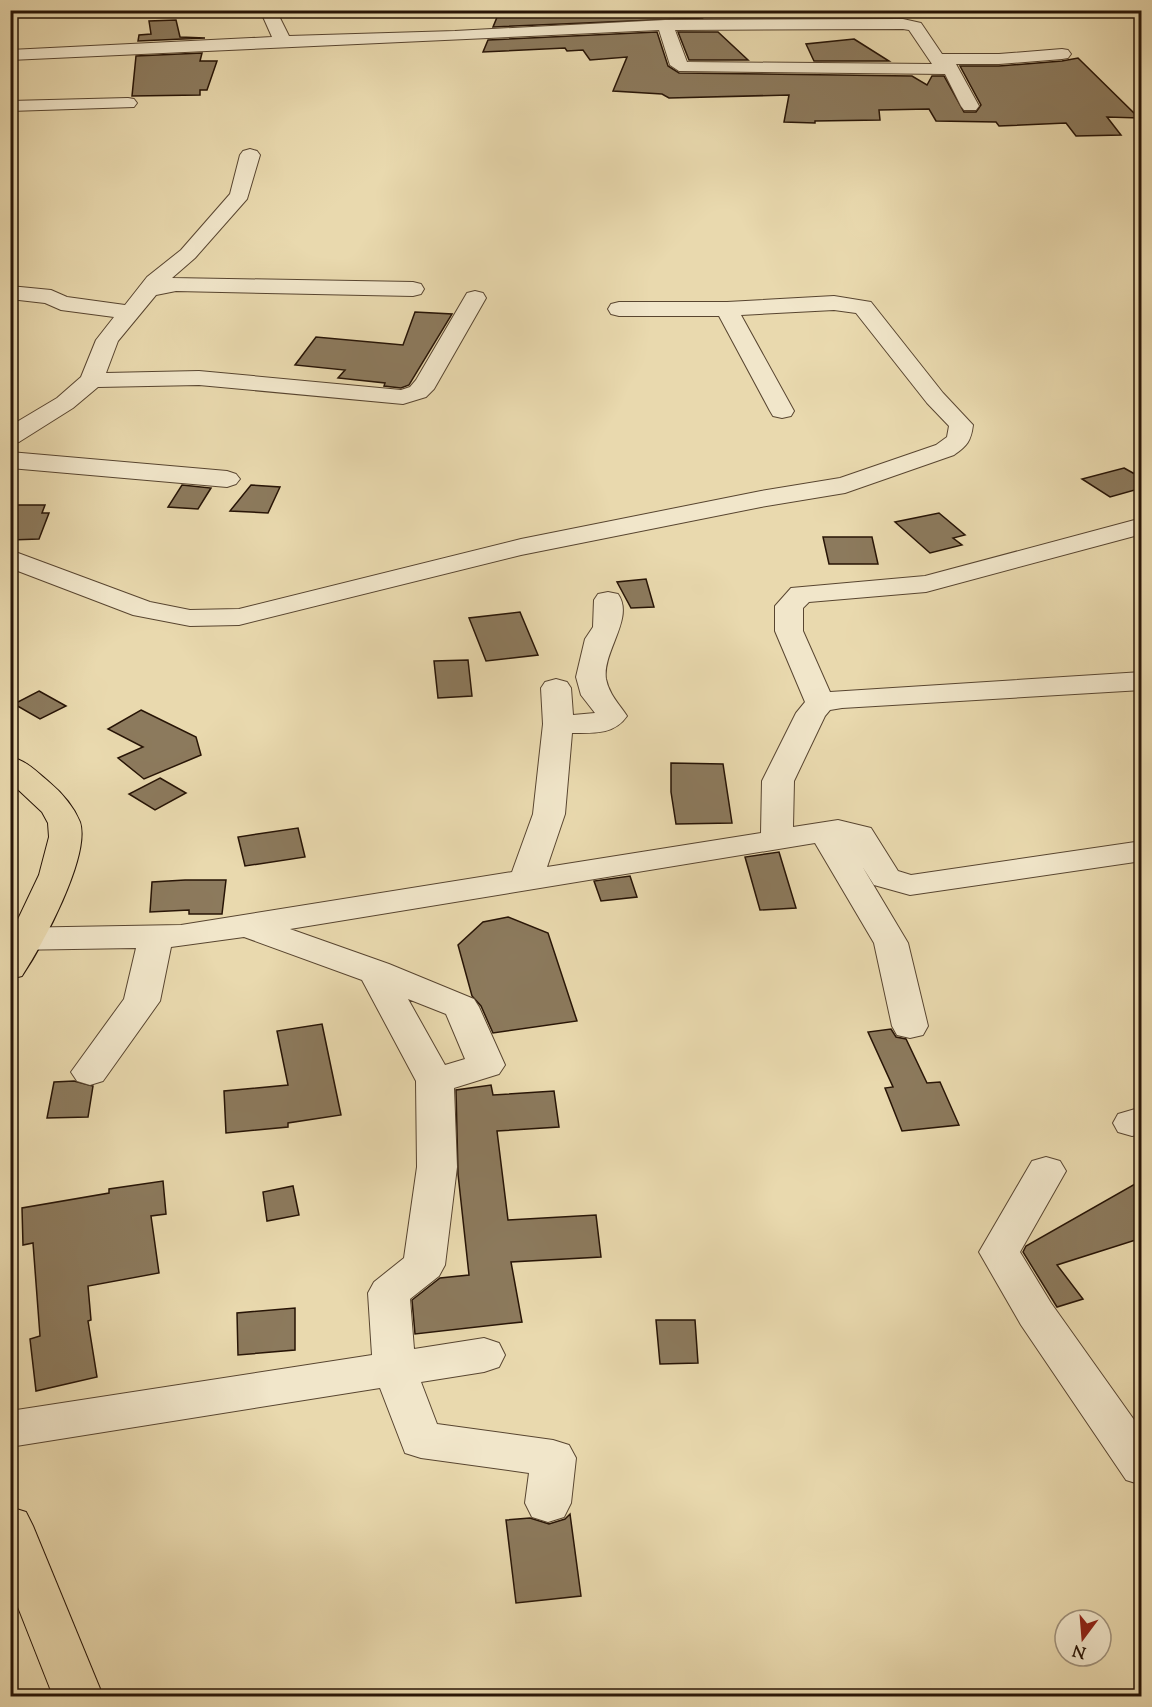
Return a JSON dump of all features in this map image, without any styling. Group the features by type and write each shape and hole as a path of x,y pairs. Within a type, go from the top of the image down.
{"main road":[{"path":"10,766 49,799 64,825 64,848 52,885 19,939 10,968"},
{"path":"10,1526 78,1696"}],"street":[{"path":"268,10 283,42"},
{"path":"530,11 531,32"},
{"path":"10,55 665,25 903,24 915,27 944,64 970,106"},
{"path":"665,25 679,65 685,68 944,64 1062,54"},
{"path":"10,106 128,103"},
{"path":"10,437 65,403 92,380 107,340 148,290 188,254 240,195 250,155"},
{"path":"148,290 176,284 412,289"},
{"path":"10,292 51,297 61,303 130,312"},
{"path":"92,380 199,378 403,397 418,393 426,384 475,298"},
{"path":"10,558 143,609 190,618 239,618 521,547 761,499 846,485 945,450 959,440 961,425 935,398 863,307 834,303 727,309 619,309"},
{"path":"727,309 782,411"},
{"path":"10,460 227,479"},
{"path":"820,703 789,631 789,606 801,594 926,584 1142,526"},
{"path":"558,724 598,724 612,716 596,694 591,677 599,639 607,627 608,600"},
{"path":"777,840 778,781 811,712 820,703 842,699 1142,681"},
{"path":"526,880 549,814 558,724 556,688"},
{"path":"19,939 181,936 838,830 859,835 886,878 910,885 1142,850"},
{"path":"825,832 891,942 910,1026"},
{"path":"246,925 376,972 460,1007 486,1065 435,1081"},
{"path":"90,1072 142,1001 156,938"},
{"path":"376,972 435,1081 437,1167 424,1265 389,1293 394,1369 421,1440 553,1458 548,1503"},
{"path":"1046,1171 999,1252 1036,1314 1142,1467"},
{"path":"10,1429 484,1355"}],"building":[{"path":"500,10 658,10 658,13 696,12 702,18 493,27"},
{"path":"176,20 180,37 205,38 138,41 139,35 151,34 149,21"},
{"path":"657,32 668,66 679,73 912,76 927,85 932,76 944,76 964,112 976,112 981,105 960,66 999,66 1078,58 1139,118 1107,117 1121,135 1076,136 1066,123 999,126 996,122 936,121 929,109 879,110 880,120 784,122 789,95 669,98 662,94 613,91 627,57 590,60 583,50 567,51 565,48 483,52 488,40"},
{"path":"678,32 718,32 748,60 689,60"},
{"path":"854,39 889,61 814,61 806,44"},
{"path":"202,53 200,61 217,61 207,90 200,90 200,95 132,96 136,56"},
{"path":"415,312 452,314 409,385 401,388 384,386 385,383 338,378 345,370 295,365 316,337 403,345"},
{"path":"1124,468 1142,478 1142,488 1110,497 1082,479"},
{"path":"182,485 211,488 198,509 168,507"},
{"path":"251,485 280,487 268,513 230,511"},
{"path":"10,505 45,505 42,513 49,513 39,539 10,540"},
{"path":"939,513 965,535 953,538 962,545 930,553 895,522"},
{"path":"823,537 872,537 878,564 829,564"},
{"path":"646,579 654,607 631,608 617,582"},
{"path":"520,612 538,655 486,661 469,618"},
{"path":"468,660 472,696 438,698 434,661"},
{"path":"39,691 66,706 40,719 14,704"},
{"path":"141,710 196,737 201,755 144,779 118,758 143,747 108,729"},
{"path":"671,763 723,764 732,823 676,824 671,792"},
{"path":"160,778 186,793 155,810 129,794"},
{"path":"298,828 305,857 245,866 238,837"},
{"path":"779,852 796,908 760,910 745,857"},
{"path":"630,876 637,897 601,901 594,881"},
{"path":"226,880 222,914 189,914 189,910 150,912 152,882"},
{"path":"508,917 548,933 577,1021 493,1033 481,1006 472,996 458,945 483,922"},
{"path":"322,1024 341,1115 288,1123 288,1127 226,1133 224,1091 288,1085 277,1031"},
{"path":"891,1029 896,1037 906,1039 927,1083 940,1082 959,1125 902,1131 885,1088 893,1087 868,1032"},
{"path":"74,1081 93,1086 88,1117 47,1118 54,1082"},
{"path":"491,1085 493,1095 554,1091 559,1127 497,1131 508,1220 596,1215 601,1257 511,1262 522,1322 415,1334 412,1300 440,1278 469,1275 458,1174 456,1090"},
{"path":"1142,1180 1142,1238 1057,1265 1083,1299 1057,1307 1023,1252 1026,1246"},
{"path":"163,1181 166,1214 151,1216 159,1273 88,1286 91,1320 88,1321 97,1377 36,1391 30,1339 40,1336 33,1243 23,1245 22,1208 109,1193 109,1189"},
{"path":"293,1186 299,1215 267,1221 263,1192"},
{"path":"295,1308 295,1350 238,1355 237,1313"},
{"path":"656,1320 695,1320 698,1363 660,1364"},
{"path":"570,1514 581,1596 516,1603 506,1520 530,1518 549,1524 565,1519"}]}
